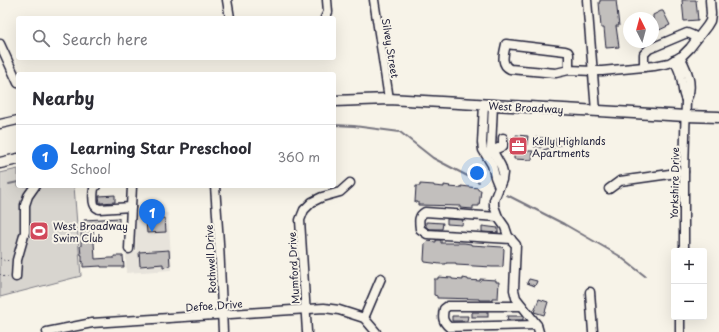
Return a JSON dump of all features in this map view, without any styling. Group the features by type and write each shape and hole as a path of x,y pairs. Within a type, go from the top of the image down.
{"main road":[{"name":"West Broadway","path":"336,101 389,98 489,105 719,117"},
{"path":"0,163 16,159"}],"street":[{"path":"227,0 230,16"},
{"path":"326,16 328,12 327,0"},
{"name":"Silvey Street","path":"374,0 389,98"},
{"path":"587,0 596,111"},
{"path":"569,70 568,52 506,44 504,62 506,67 510,69 556,73 569,70 593,71 644,67 669,63 682,56 707,26 710,21 711,14 710,0"},
{"path":"644,67 644,54 649,49 687,33 697,38"},
{"path":"0,44 16,79"},
{"name":"Yorkshire Drive","path":"677,59 684,65 688,76 689,95 686,100 684,248"},
{"path":"489,105 482,143 483,150 488,153 494,177 499,187 494,200 494,206 498,218 505,227 508,236 516,245 514,290 516,298 538,328"},
{"path":"0,124 16,120"},
{"path":"488,153 503,146 503,138"},
{"path":"609,188 620,181 684,172"},
{"name":"Mumford Drive","path":"307,332 300,220 304,210 312,202 322,197 340,192 350,183"},
{"path":"16,277 17,260 25,232 25,204 34,188"},
{"path":"94,188 94,204 96,208 131,207"},
{"path":"130,249 132,188"},
{"name":"Rothwell Drive","path":"215,188 223,332"},
{"path":"498,218 425,212 421,214 418,220 420,228 427,234 511,239"},
{"path":"376,332 364,318 381,278"},
{"path":"590,292 593,332"},
{"path":"522,306 448,306 444,309 443,318 445,324 449,327 538,328"},
{"name":"Defoe Drive","path":"47,332 92,323 324,308 339,310 364,318"},
{"path":"680,320 680,332"}],"path":[{"path":"0,258 5,261 17,260"},
{"path":"0,274 1,276 6,277 16,277"}],"shaded area":[{"path":"535,137 550,138 552,144 543,145 541,148 534,147"},
{"name":"West Broadway Swim Club","path":"16,169 16,188 74,188 81,276 0,297 0,173"},
{"path":"168,213 172,270 126,273 126,252 136,251 134,215"}],"building":[{"path":"600,0 616,0 619,26 616,26 619,47 606,48 604,28 601,28"},
{"path":"682,0 696,0 698,20 684,21"},
{"path":"663,11 670,25 659,30 659,12"},
{"name":"Kelly Highlands Apartments","path":"516,135 528,136 526,151 533,151 532,160 514,159 514,153 510,153 511,140 516,140"},
{"path":"568,137 568,143 556,146 555,139"},
{"path":"553,147 554,152 545,155 543,150"},
{"path":"420,184 444,187 444,185 450,186 449,187 461,188 461,186 478,188 478,190 481,190 479,206 473,206 473,209 460,208 460,206 418,205 418,202 415,202 416,186 420,186"},
{"path":"115,195 115,202 100,203 99,196"},
{"path":"119,218 119,224 93,226 95,259 123,256 124,267 83,267 80,246 84,220"},
{"path":"165,218 166,232 147,233 146,220"},
{"path":"447,219 463,220 462,225 447,224"},
{"path":"426,222 443,223 442,229 429,229 426,227"},
{"path":"482,226 498,228 498,233 482,232"},
{"path":"436,240 441,240 441,243 464,243 471,245 502,247 504,249 503,266 492,267 456,265 456,263 440,264 425,262 425,243 427,241 436,242"},
{"path":"169,250 170,266 163,267 163,264 140,266 139,252"},
{"path":"438,277 463,280 463,278 480,281 480,279 496,280 496,282 499,282 498,298 492,298 492,300 479,300 437,298 437,296 434,295 434,279 438,279"},
{"path":"529,279 537,281 535,286 527,283"},
{"path":"539,299 548,302 544,315 534,312"},
{"path":"472,312 488,312 488,317 472,317"},
{"path":"452,316 468,316 467,321 452,321"},
{"path":"507,316 523,316 523,320 508,320"}],"waterway":[{"path":"336,125 400,132 433,158 479,182"},
{"path":"9,184 16,182"},
{"path":"507,195 564,224 618,255 645,276"}],"place":[{"name":"Kelly Highlands Apartments","path":"518,146"},
{"name":"West Broadway Swim Club","path":"39,231"},
{"name":"Learning Star Preschool","path":"152,232"}]}
